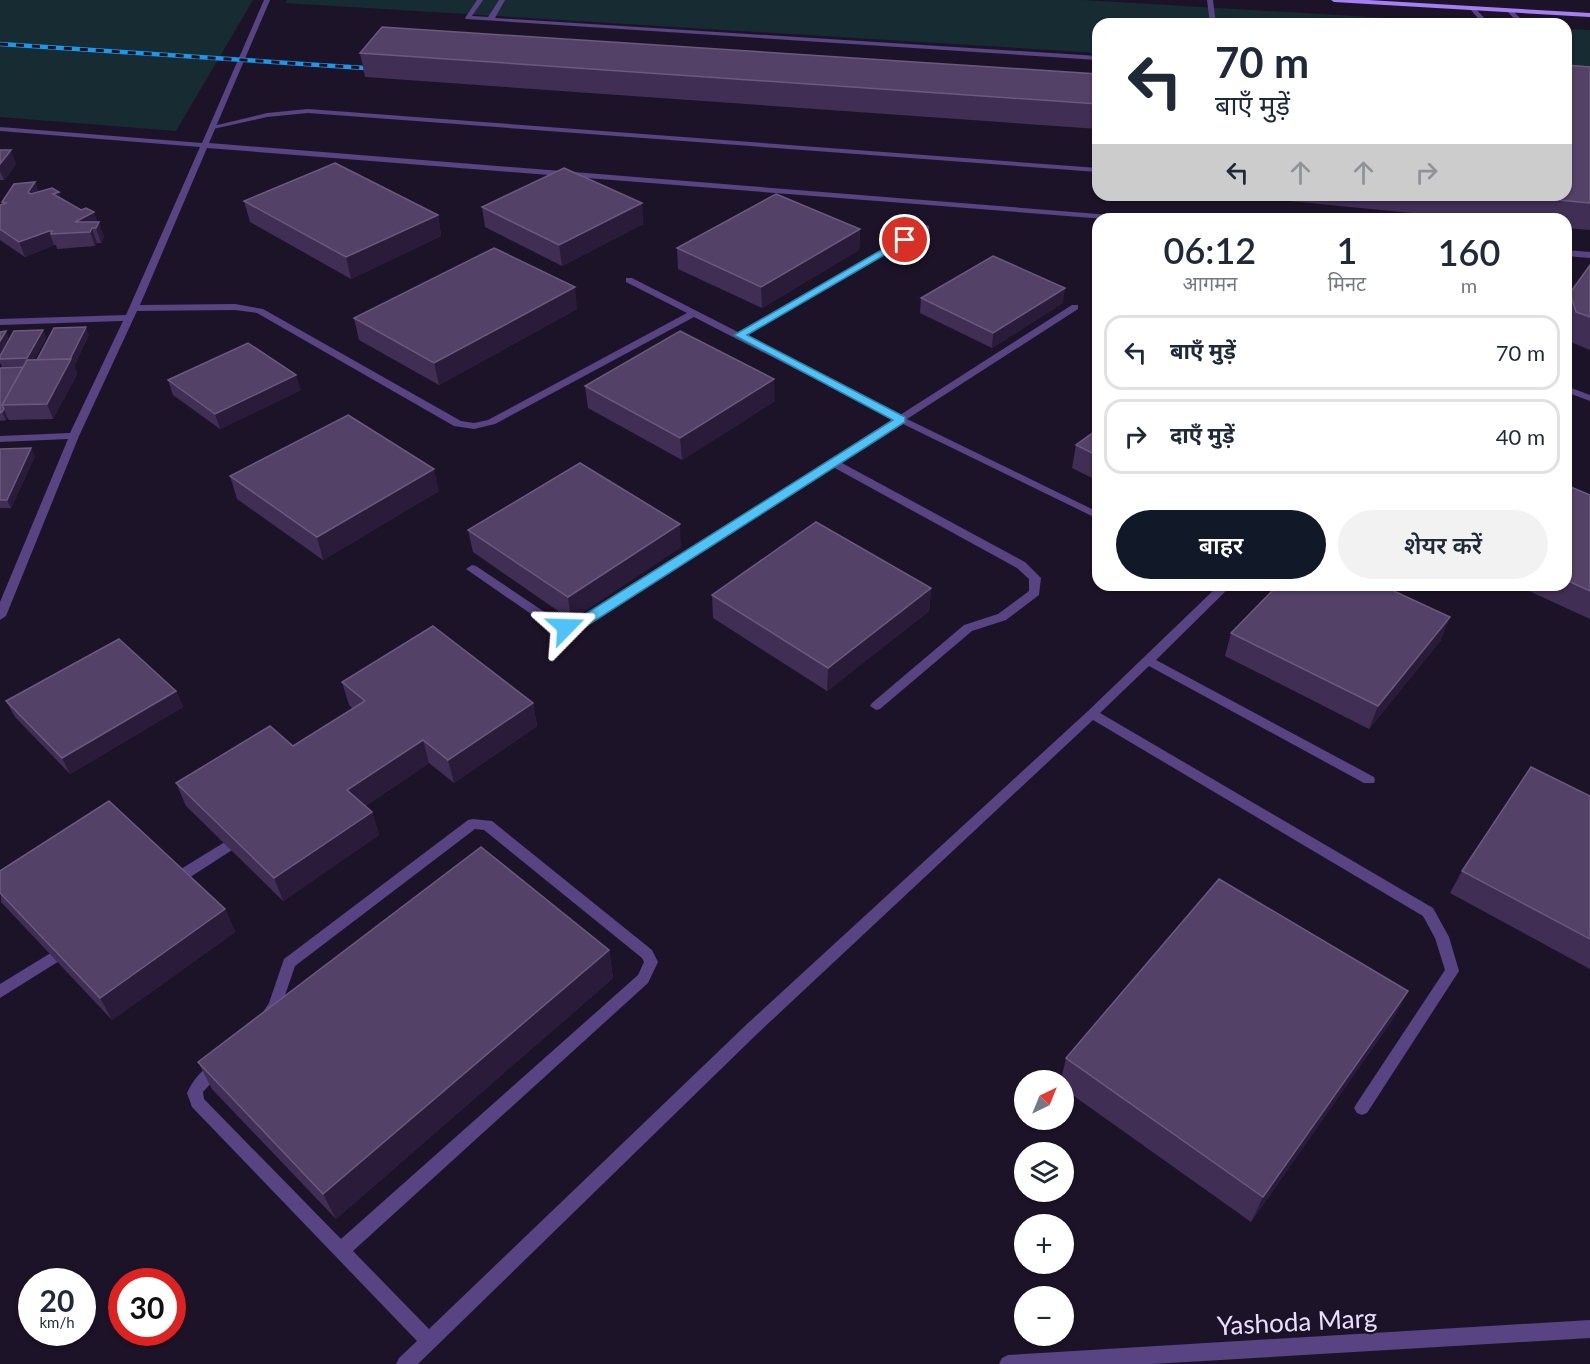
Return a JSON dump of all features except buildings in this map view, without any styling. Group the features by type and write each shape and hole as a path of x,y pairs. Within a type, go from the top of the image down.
{"main road":[{"path":"1334,0 1590,15"}],"street":[{"path":"0,616 4,599 74,436 132,313 267,0"},
{"path":"480,0 468,18 1092,58"},
{"path":"490,20 502,0"},
{"path":"1210,0 1212,18"},
{"path":"1472,8 1481,18"},
{"path":"1509,10 1517,18"},
{"path":"213,127 267,115 308,111 1092,170"},
{"path":"0,129 1092,215"},
{"path":"740,335 926,228"},
{"path":"1572,254 1590,255"},
{"path":"629,280 902,420 1092,513"},
{"path":"0,322 235,307 260,311 458,424 474,426 491,422 694,313"},
{"path":"472,569 554,624 566,627 580,624 902,420 1075,307"},
{"path":"1572,391 1590,398"},
{"path":"0,439 74,436"},
{"path":"834,463 1012,560 1035,578 1035,592 1002,617 968,628 876,706"},
{"path":"405,1364 752,1029 1092,714 1220,591"},
{"path":"1147,660 1369,780"},
{"path":"1092,714 1428,912 1442,937 1452,971 1362,1108"},
{"path":"258,1028 275,1006 289,963 473,825 487,825 647,954 651,962 643,979 341,1250"},
{"path":"163,888 252,831"},
{"path":"0,992 84,938"},
{"path":"228,1058 197,1089 195,1093 197,1102 429,1341"},
{"name":"Yashoda Marg","path":"1008,1364 1590,1329"}],"shaded area":[{"path":"0,0 253,0 176,131 0,117"},
{"path":"287,0 1084,0 1388,18 1092,18 1092,53 285,3"},
{"path":"1572,29 1590,30 1590,88 1572,87"}],"railway":[{"path":"0,44 380,69"}],"route":[{"path":"566,627 580,624 902,420 740,335 905,240"}]}
